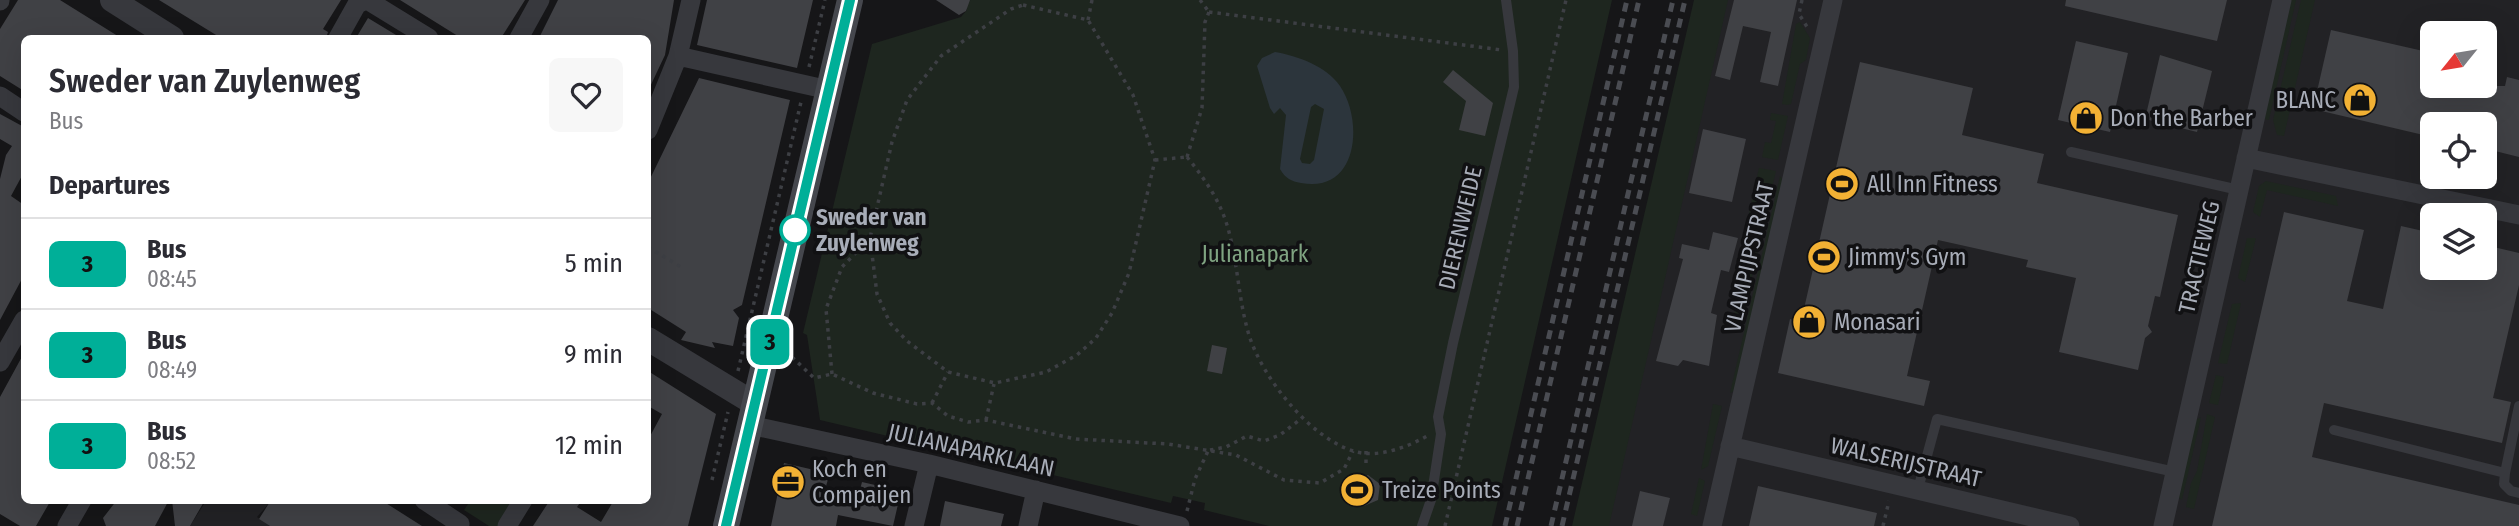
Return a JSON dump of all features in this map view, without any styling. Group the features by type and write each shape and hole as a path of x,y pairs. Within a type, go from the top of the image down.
{"main road":[{"path":"726,526 746,407 817,87 850,0"}],"street":[{"path":"112,0 167,35"},
{"path":"340,35 357,5 367,0 424,35"},
{"path":"521,35 540,0"},
{"path":"651,123 678,56 691,0"},
{"name":"VLAMPIJPSTRAAT","path":"1712,526 1833,0"},
{"name":"TRACTIEWEG","path":"2163,526 2282,0"},
{"path":"678,56 817,87"},
{"path":"0,96 21,110"},
{"path":"2246,158 2519,215"},
{"path":"0,362 21,325"},
{"path":"651,341 746,407"},
{"name":"JULIANAPARKLAAN","path":"746,407 929,464 1036,490 1183,519"},
{"name":"WALSERIJSTRAAT","path":"1730,446 2070,526"},
{"path":"914,526 929,464"},
{"path":"1028,526 1036,490"},
{"path":"67,526 80,504"},
{"path":"430,504 461,525"},
{"path":"507,526 521,504"}],"lane":[{"name":"DIERENWEIDE","path":"1422,526 1431,500 1441,434 1438,417 1514,87 1513,51 1506,0"},
{"path":"2071,152 2239,190"},
{"path":"2519,406 2504,484 2511,492 2519,493"},
{"path":"1918,489 1937,419 2175,472"},
{"path":"2334,430 2505,473"}],"path":[{"path":"710,491 746,407 817,87 825,0"},
{"path":"1088,20 1024,3 941,56 907,100 892,142 870,238 877,294 890,323 907,341 948,372 995,383 1046,372 1065,364 1096,338 1112,313 1129,273 1155,160 1133,95 1088,20 1092,0"},
{"path":"1200,0 1209,12 1513,51"},
{"path":"1445,526 1566,0"},
{"path":"1187,157 1202,108 1205,22 1209,12"},
{"path":"1155,160 1187,157"},
{"path":"1187,157 1218,201 1227,225 1249,335 1262,366 1302,418 1353,451 1366,452 1411,446 1430,434 1438,417"},
{"path":"832,374 826,309 842,267 870,238"},
{"path":"651,249 681,267"},
{"path":"792,357 814,378 832,374 873,393 917,404 932,402 948,416 968,422 986,420 1076,439 1168,444 1236,455 1284,480 1320,483 1344,469 1353,451"},
{"path":"932,402 948,372"},
{"path":"986,420 995,383"},
{"path":"1208,451 1226,447 1247,436 1264,441 1280,435 1302,418"},
{"path":"1183,519 1195,479 1208,451"},
{"path":"1366,452 1366,468"},
{"path":"1883,526 1893,484"}],"shaded area":[{"path":"1711,0 2519,0 2519,526 1588,526"},
{"path":"1275,52 1302,59 1327,73 1340,86 1348,101 1353,135 1351,152 1345,166 1335,177 1320,183 1301,183 1289,179 1280,169 1286,115 1280,108 1274,114 1270,108 1257,66 1262,58","holes":["1315,104 1324,109 1314,160 1310,164 1302,163 1300,159 1311,107"]},
{"path":"204,504 268,504 257,517 270,526 190,526"}],"green space":[{"name":"Julianapark","path":"971,0 1612,0 1492,526 1269,526 1204,510 1205,503 1173,496 1171,503 820,420 807,335 803,333 872,44 961,17 967,10 967,1"},
{"path":"1694,0 1728,0 1609,526 1572,526"},
{"path":"2291,0 2296,0 2269,120 2264,119"},
{"path":"2301,0 2315,0 2284,136 2277,135 2273,120"},
{"path":"1800,22 1810,38 1806,60 1800,64 1791,104 1787,105 1782,104 1796,24"},
{"path":"1771,113 1788,116 1778,160 1762,157 1765,142 1771,143 1776,121 1770,120"},
{"path":"1759,168 1776,171 1760,238 1752,237 1755,224 1747,222"},
{"path":"1780,176 1783,180 1736,390 1730,393"},
{"path":"2266,181 2336,196 2338,206 2267,190 2260,217 2253,212 2259,186"},
{"path":"2247,238 2256,238 2245,282 2238,278"},
{"path":"1752,239 1760,241 1740,329 1731,327"},
{"path":"2241,303 2227,364 2218,363 2232,304"},
{"path":"2216,375 2224,377 2218,405 2209,403"},
{"path":"1713,404 1722,406 1708,466 1701,470"},
{"path":"2207,414 2215,417 2194,509 2186,507 2191,483 2197,471"},
{"path":"2201,417 2182,500 2178,497 2196,420"},
{"path":"1699,478 1705,481 1697,516 1691,514"},
{"path":"468,504 512,504 498,526 489,526 464,510"}],"building":[{"path":"18,0 60,0 116,35 21,35 21,89 0,76 0,29"},
{"path":"159,0 341,0 323,29 328,32 327,35 216,35"},
{"path":"400,0 525,0 503,35 456,35"},
{"path":"558,0 674,0 665,55 651,85 651,35 540,35"},
{"path":"707,0 813,0 797,68 697,45"},
{"path":"936,0 970,0 966,11 959,15"},
{"path":"1734,0 1797,0 1778,86 1760,82 1771,32 1743,26 1730,80 1715,76"},
{"path":"2066,0 2227,0 2217,41 2065,6"},
{"path":"368,18 396,35 358,35"},
{"path":"2331,30 2420,50 2420,98 2497,98 2497,86 2505,86 2507,77 2519,80 2519,157 2497,152 2497,112 2420,112 2420,134 2313,109"},
{"path":"2076,41 2128,53 2110,132 2058,120"},
{"path":"2160,55 2212,71 2197,132 2145,119"},
{"path":"1860,62 1973,88 1962,135 2044,154 2037,183 2178,215 2160,297 2155,296 2148,326 2152,332 2145,338 2138,370 2059,352 2076,278 2026,267 2028,260 1938,240 1907,376 1930,381 1924,406 1778,373 1790,319 1801,322"},
{"path":"1453,70 1493,103 1485,136 1459,130 1466,101 1443,82"},
{"path":"699,78 790,100 742,305 733,310 739,318 733,346 712,342 715,348 681,340 686,332 651,310 651,177"},
{"path":"0,114 21,125 21,178 11,196 21,203 21,281 0,320 0,179 6,155 12,146 0,139"},
{"path":"1703,129 1746,139 1732,202 1689,193"},
{"path":"2284,212 2364,230 2347,301 2383,309 2401,226 2420,230 2420,280 2497,280 2497,248 2519,253 2519,285 2493,398 2511,402 2502,443 2324,403 2312,457 2519,505 2519,526 2212,526"},
{"path":"1713,232 1738,238 1729,272 1721,270 1711,313 1717,315 1709,366 1683,360 1678,366 1656,361 1683,259 1679,258 1682,244 1709,250"},
{"path":"1212,345 1227,348 1222,374 1207,371"},
{"path":"21,358 21,504 49,504 36,526 20,526 0,514 0,397"},
{"path":"651,373 716,414 688,526 533,526 547,504 579,504 577,507 601,522 612,504 651,504 651,434 662,414 651,408"},
{"path":"784,463 823,472 829,476 824,493 857,501 862,482 901,491 893,526 838,515 836,526 771,526"},
{"path":"1368,475 1380,484 1378,500 1364,506 1351,496 1353,481"},
{"path":"1758,486 1877,513 1874,526 1749,526"},
{"path":"1640,491 1670,498 1663,526 1632,526"},
{"path":"945,501 1004,514 1001,526 940,526"},
{"path":"114,504 167,504 155,526 106,526 103,518"},
{"path":"172,504 203,504 190,526 175,526"},
{"path":"268,504 387,504 422,526 270,526 259,519"}],"railway":[{"path":"1505,526 1627,0"},
{"path":"1517,526 1639,0"},
{"path":"1551,526 1673,0"},
{"path":"1562,526 1685,0"}],"bus line":[{"name":"3","path":"726,526 850,0"}],"place":[{"name":"BLANC","path":"2360,100"},
{"name":"Don the Barber","path":"2086,118"},
{"name":"All Inn Fitness","path":"1842,184"},
{"name":"Sweder van Zuylenweg","path":"795,230"},
{"name":"Jimmy's Gym","path":"1824,257"},
{"name":"Monasari","path":"1809,322"},
{"name":"Koch en Compaijen","path":"788,482"},
{"name":"Treize Points","path":"1357,490"}]}
